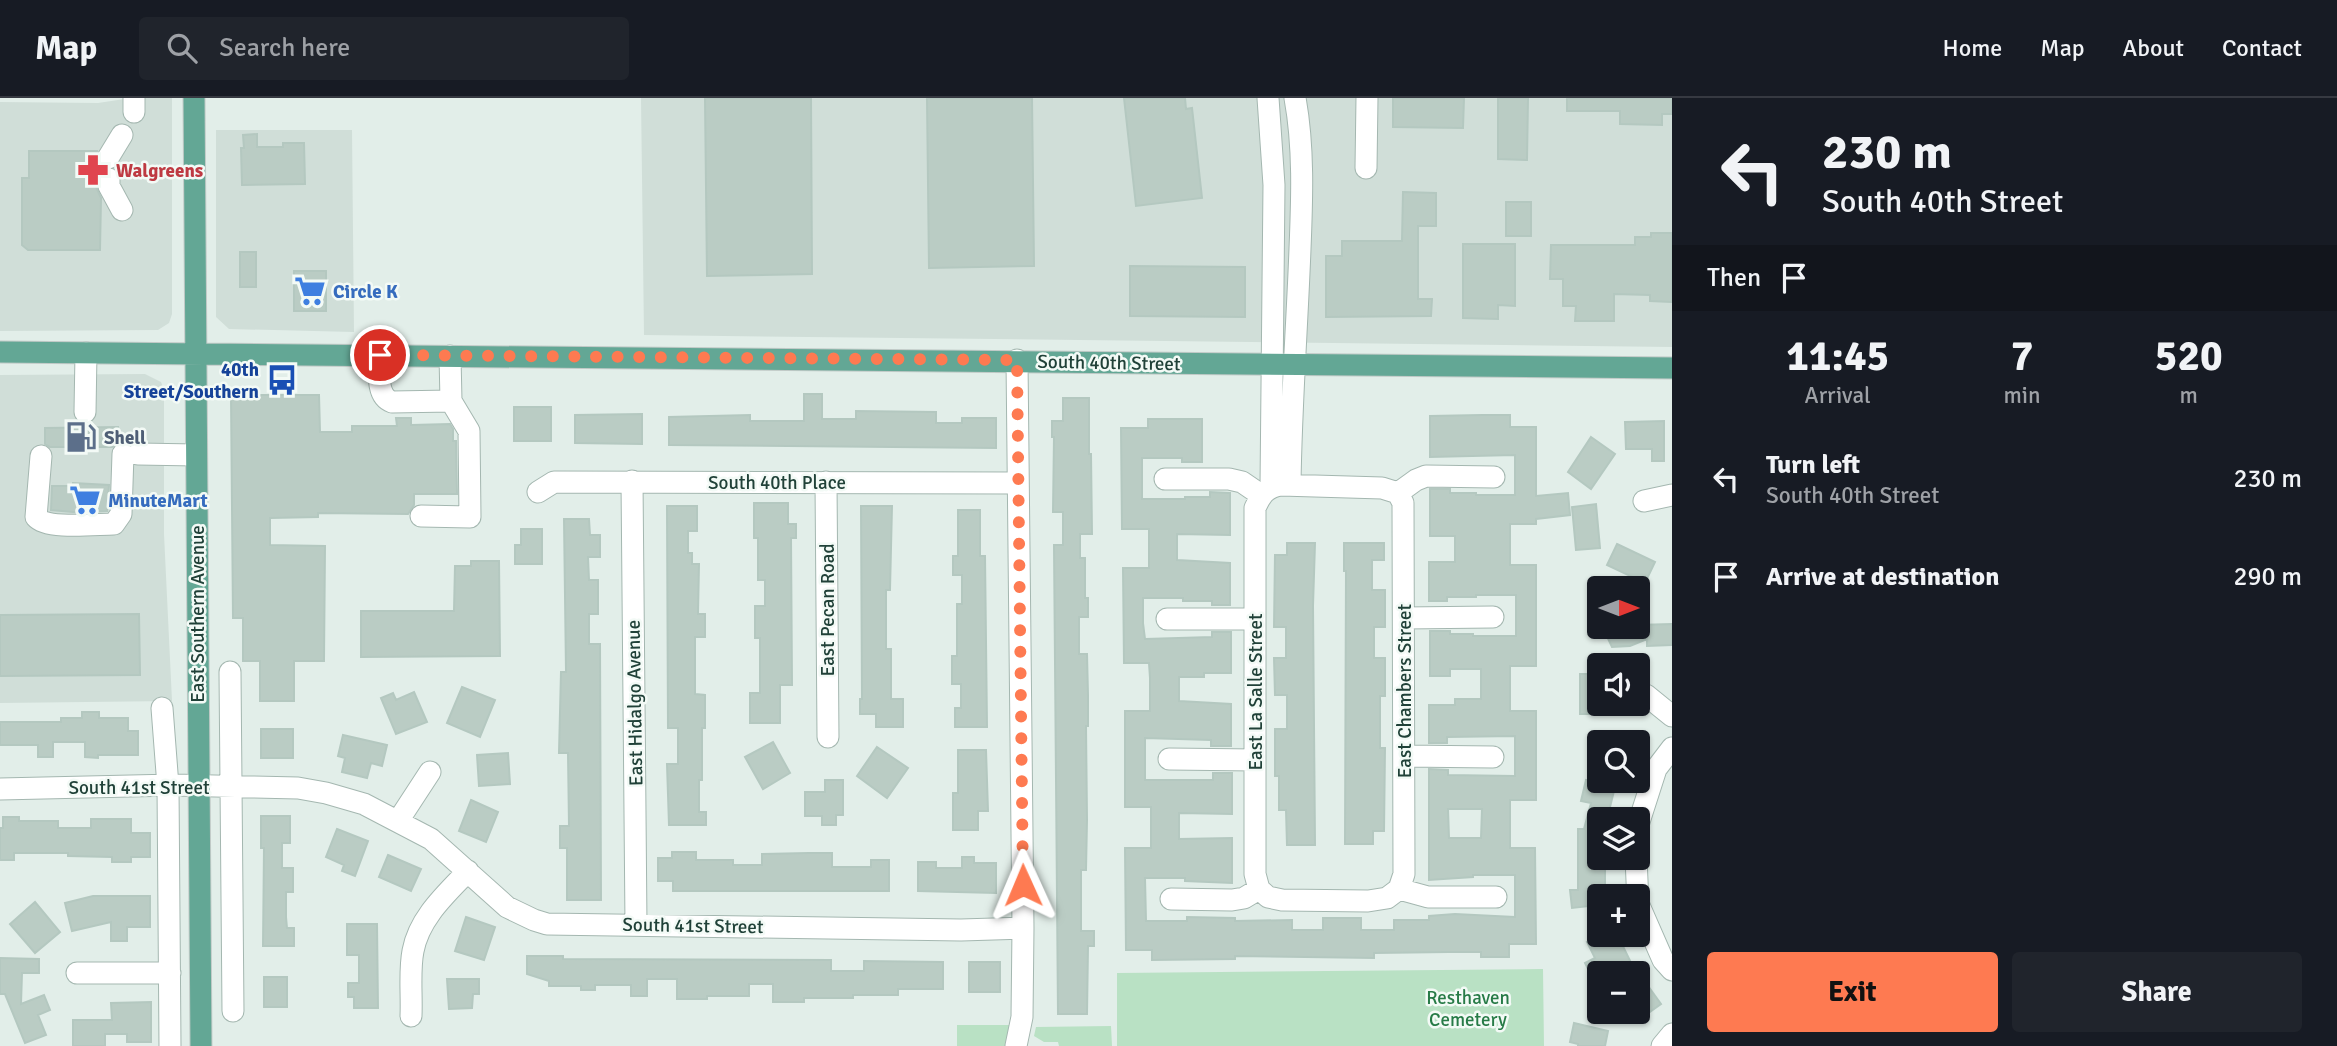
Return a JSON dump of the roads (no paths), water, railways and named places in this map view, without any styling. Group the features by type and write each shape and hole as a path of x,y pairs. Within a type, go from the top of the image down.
{"main road":[{"name":"East Southern Avenue","path":"194,98 201,1046"},
{"name":"South 40th Street","path":"0,352 1672,368"}],"street":[{"name":"East La Salle Street","path":"1268,98 1274,185 1272,364 1281,446"},
{"name":"East La Salle Street","path":"1259,889 1255,874 1255,508 1274,489 1296,365 1301,188 1295,98"},
{"path":"1366,168 1367,98"},
{"path":"122,135 109,168 109,186 122,210"},
{"path":"85,412 86,353"},
{"path":"380,355 381,393 386,400 451,401"},
{"path":"421,516 470,517 469,431 451,401 450,356"},
{"path":"1016,1046 1021,1017 1023,928 1017,360"},
{"path":"41,456 36,517 41,522 114,524 121,514 131,454 196,455"},
{"path":"1166,479 1229,479 1274,489 1382,488 1398,493 1426,476 1494,477"},
{"name":"East Hidalgo Avenue","path":"632,481 636,924"},
{"name":"South 40th Place","path":"538,492 554,482 1018,484"},
{"name":"East Pecan Road","path":"826,482 828,737"},
{"name":"East Chambers Street","path":"1398,493 1403,503 1405,756 1404,874 1399,888"},
{"path":"1644,501 1672,495"},
{"path":"1404,618 1493,617"},
{"path":"1167,619 1255,619"},
{"name":"East Southern Avenue","path":"230,672 233,1011"},
{"path":"1650,698 1672,716"},
{"name":"East Southern Avenue","path":"162,708 168,786 170,1046"},
{"path":"1644,807 1656,769 1672,748"},
{"path":"1405,756 1493,757"},
{"path":"1169,759 1255,760"},
{"path":"398,821 430,772"},
{"name":"South 41st Street","path":"0,789 198,786 298,788 326,793 364,804 431,839 508,907 547,924 961,930 1023,928"},
{"path":"1637,870 1638,903 1663,960 1672,970"},
{"path":"411,1016 413,951 419,932 433,908 468,872"},
{"path":"1171,899 1232,900 1244,898 1259,889 1268,897 1282,900 1368,901 1387,898 1399,888 1428,897 1496,897"},
{"path":"76,973 170,973"},
{"path":"1662,1046 1672,1034"}],"place":[{"name":"Walgreens","path":"93,170"},
{"name":"Circle K","path":"310,291"},
{"name":"40th Street/Southern","path":"282,380"},
{"name":"Shell","path":"81,437"},
{"name":"MinuteMart","path":"85,500"}],"park label":[{"name":"Resthaven Cemetery","path":"1468,1008"}]}
